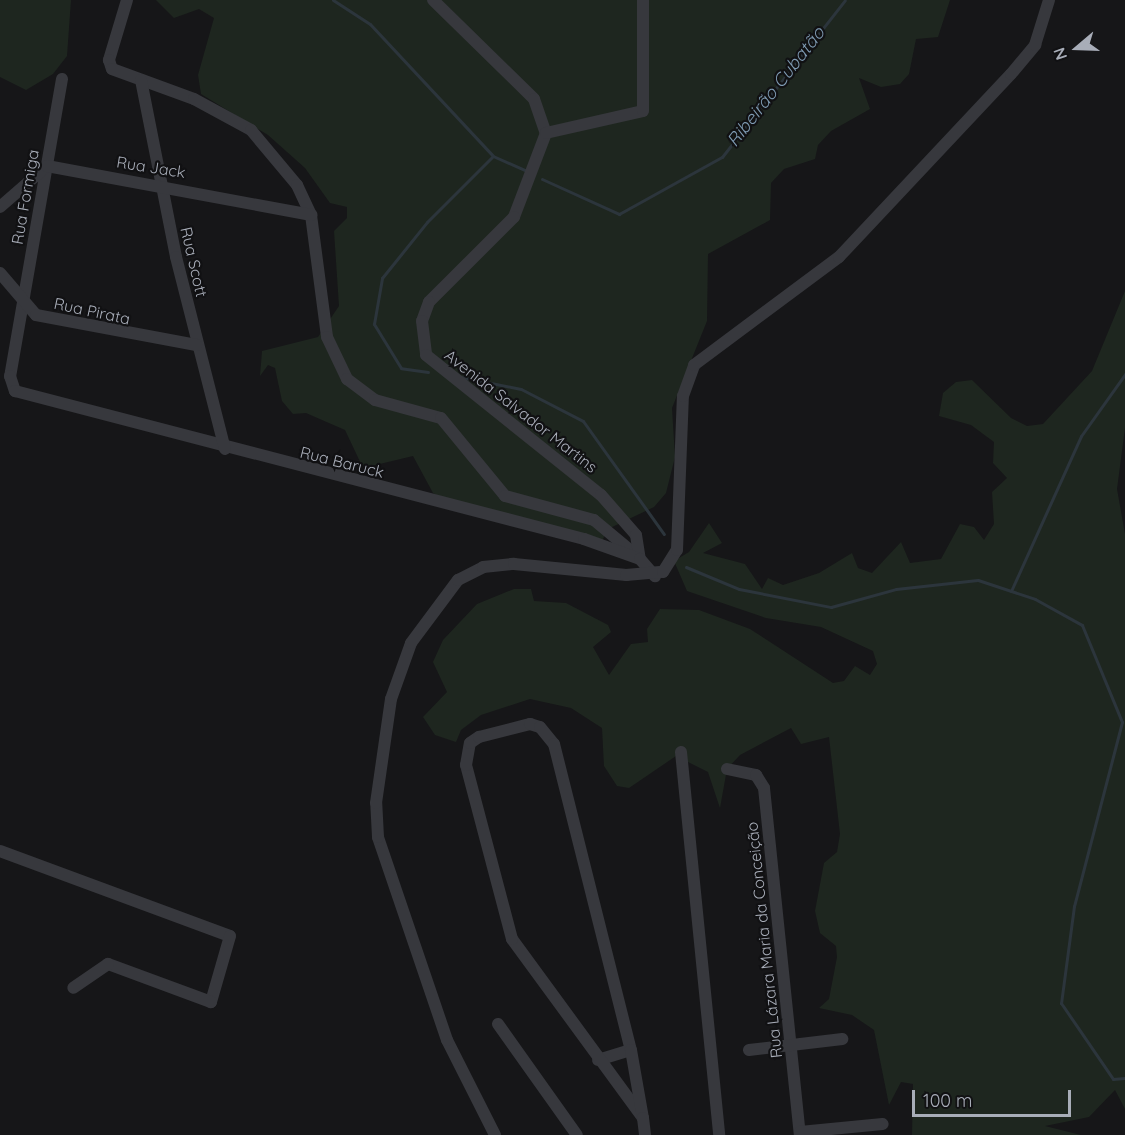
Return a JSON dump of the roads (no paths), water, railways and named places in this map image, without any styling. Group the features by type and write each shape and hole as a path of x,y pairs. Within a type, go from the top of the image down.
{"street":[{"path":"127,0 110,64 141,80 194,99 251,130 284,166 310,215 327,337 347,379 375,400 441,418 505,496 594,520 640,559"},
{"path":"433,0 534,99 546,133 643,111 643,0"},
{"path":"495,1135 447,1040 385,869 376,804 391,699 411,643 433,608 458,580 483,567 514,564 655,576 672,563 677,550 683,396 694,365 839,257 1011,74 1035,45 1049,0"},
{"name":"Rua Formiga","path":"15,391 10,376 62,79"},
{"name":"Rua Scott","path":"141,80 160,184 196,345 225,449"},
{"name":"Avenida Salvador Martins","path":"546,133 514,217 429,302 422,340 433,365 601,495 636,536 640,559"},
{"path":"0,207 47,166"},
{"name":"Rua Jack","path":"47,166 160,184 310,215"},
{"name":"Rua Pirata","path":"0,273 23,304 49,319 196,345"},
{"name":"Rua Baruck","path":"15,391 225,449 584,539 640,559 655,576"},
{"path":"643,1118 598,1060 507,926 466,765 470,743 479,737 530,724 554,744 632,1050 643,1118 645,1135"},
{"path":"681,752 719,1135"},
{"name":"Rua Lázara Maria da Conceição","path":"727,769 749,771 762,780 793,1046 800,1134"},
{"path":"0,851 230,936 211,1002 108,964 73,988"},
{"path":"498,1024 577,1135"},
{"path":"749,1050 842,1039"},
{"path":"598,1060 632,1050"},
{"path":"800,1134 883,1124"}],"waterway":[{"path":"333,0 370,24 493,156"},
{"name":"Ribeirão Cubatão","path":"542,179 619,214 722,157 845,0"},
{"name":"Ribeirão Cubatão","path":"428,372 401,368 374,324 382,278 427,222 493,156 525,170"},
{"path":"1011,591 1081,436 1125,374"},
{"name":"Ribeirão Cubatão","path":"461,377 521,389 583,421 664,534"},
{"path":"686,567 739,589 831,607 896,589 978,580 1035,599 1082,625 1122,722 1074,906 1061,1003 1113,1079 1125,1078"}]}
